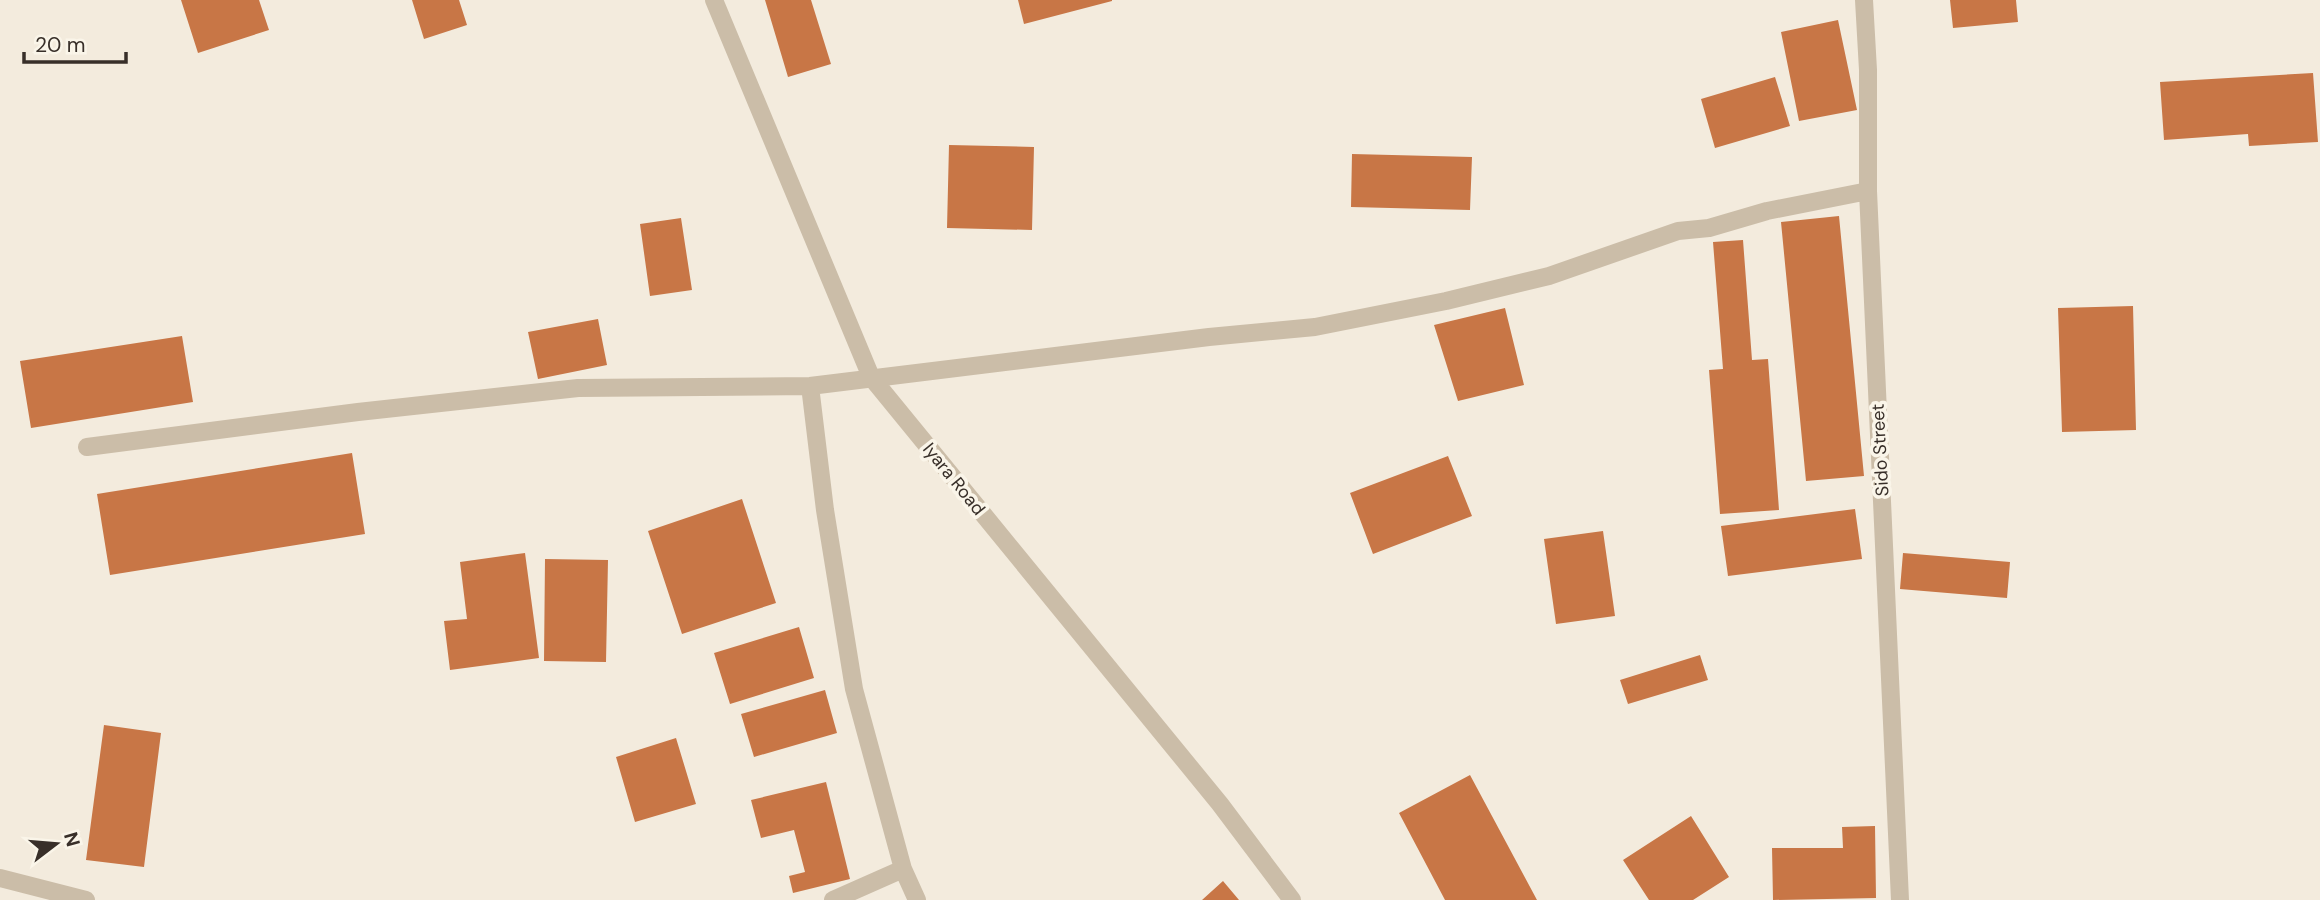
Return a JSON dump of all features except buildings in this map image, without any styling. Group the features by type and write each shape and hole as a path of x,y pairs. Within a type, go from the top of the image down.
{"street":[{"name":"Iyara Road","path":"714,0 871,377 1212,793 1292,900"},
{"name":"Sido Street","path":"1864,0 1868,191 1900,900"},
{"path":"87,447 358,412 578,388 810,386 1209,337 1315,327 1446,301 1549,276 1678,231 1709,228 1767,211 1868,191"},
{"path":"810,386 825,510 854,689 903,869 917,900"},
{"path":"833,900 903,869"},
{"path":"0,878 86,900"}]}
